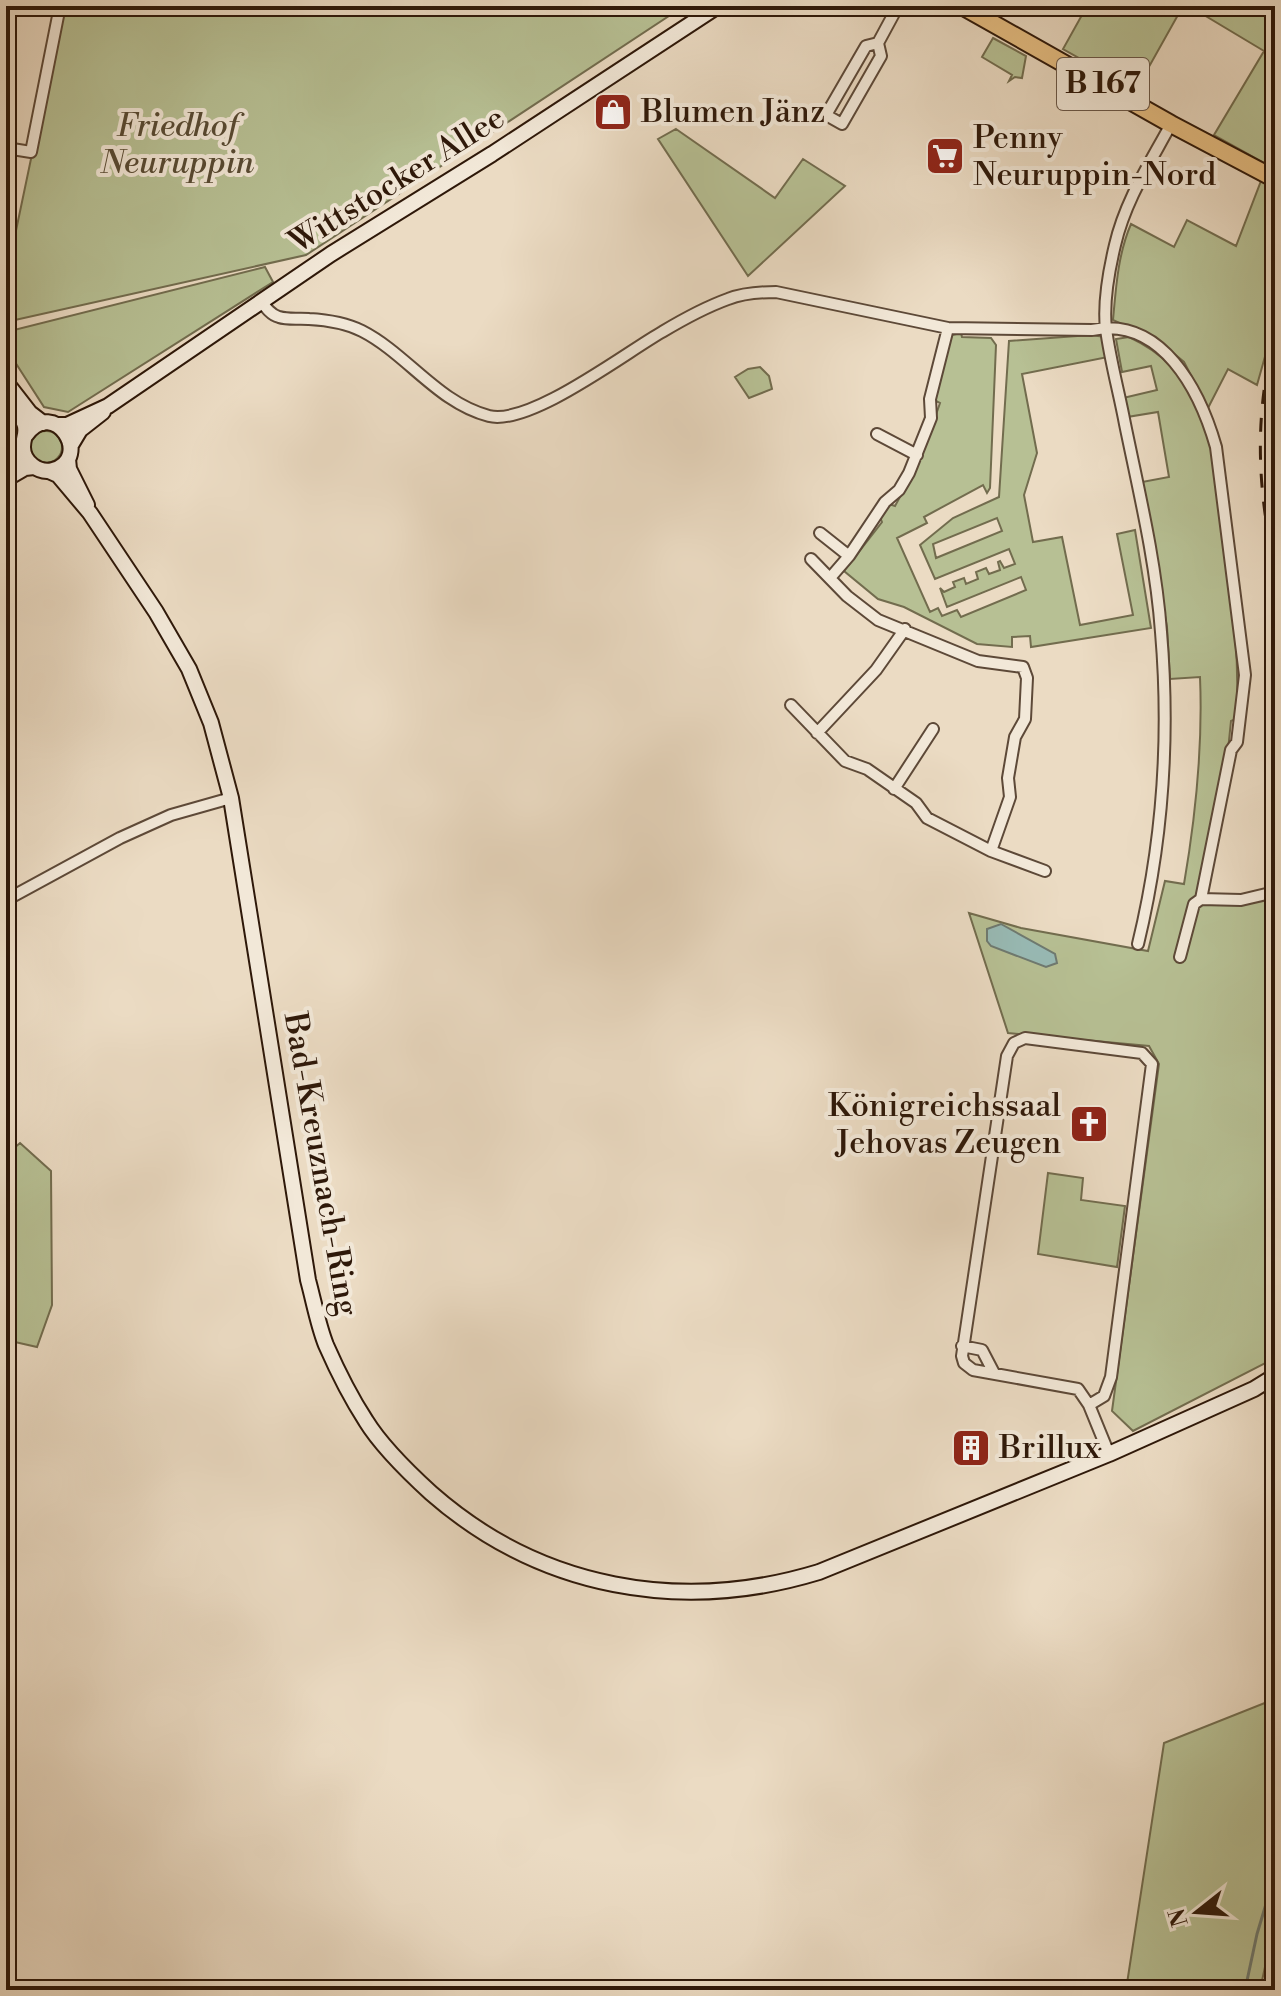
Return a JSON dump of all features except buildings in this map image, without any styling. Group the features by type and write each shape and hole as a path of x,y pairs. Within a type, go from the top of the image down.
{"main road":[{"name":"Wittstocker Allee","path":"6,467 18,457 31,428 67,425 108,406 261,301 718,6"},
{"name":"B 167","path":"962,6 1275,179"},
{"path":"6,383 36,419 65,430 69,452"},
{"path":"6,390 25,426 25,456 42,469"},
{"name":"Wittstocker Allee","path":"6,479 25,468 63,465 80,430 108,406"},
{"name":"Bad-Kreuznach-Ring","path":"69,452 69,469 86,499 90,513"},
{"name":"Bad-Kreuznach-Ring","path":"42,469 58,475 90,513 156,612 189,669 211,723 231,798 308,1280 326,1344 366,1422 411,1474 459,1517 513,1551 584,1578 652,1591 722,1591 781,1584 819,1572 1109,1454 1254,1389 1275,1376"}],"street":[{"path":"6,148 31,152 60,6"},
{"path":"878,43 866,46 826,115 842,124 881,56 878,43 898,6"},
{"path":"1138,944 1151,893 1161,822 1165,747 1161,631 1144,517 1106,327 1115,242 1135,191 1171,124"},
{"path":"261,301 280,318 340,322 362,331 391,349 433,386 469,408 492,417 520,412 560,396 662,332 741,295 776,292 948,328 1092,330 1106,327 1154,342 1192,384 1216,447 1245,675 1237,742 1231,750 1201,899"},
{"path":"830,578 849,556 885,502 899,490 917,455 931,418 930,399 948,328"},
{"path":"877,434 917,455"},
{"path":"820,533 849,556"},
{"path":"811,559 864,612 878,620 978,661 1023,667 1027,678 1025,719 1015,737 1008,778 1010,797 991,851"},
{"path":"817,733 876,670 905,629"},
{"path":"791,705 845,761 867,769 916,803 927,818 991,851 1045,871"},
{"path":"894,789 933,729"},
{"path":"6,900 120,838 171,815 231,798"},
{"path":"1180,957 1194,904 1201,899 1241,900 1275,892"},
{"path":"1089,1405 1104,1396 1111,1377 1152,1064 1142,1053 1025,1038 1014,1043 1007,1056 962,1346 964,1363 973,1370 1078,1389 1089,1405 1109,1454"},
{"path":"962,1346 982,1350 994,1373"}],"green space":[{"name":"Friedhof Neuruppin","path":"63,6 684,6 306,255 6,322 6,292 12,265 9,264"},
{"path":"1087,6 1183,6 1136,90 1063,49"},
{"path":"1189,6 1275,6 1275,169 1214,135 1264,51"},
{"path":"993,38 1026,56 1022,78 1015,77 1009,81 1012,75 982,57"},
{"path":"676,129 775,198 803,159 845,186 748,276 658,139"},
{"path":"1261,181 1275,188 1275,321 1257,385 1228,369 1208,408 1184,362 1160,342 1113,320 1123,247 1131,224 1174,247 1187,220 1236,246"},
{"path":"265,267 273,282 68,412 44,407 6,348 6,332"},
{"path":"961,333 962,337 991,338 996,345 990,488 987,493 983,485 924,517 927,523 897,538 930,612 938,608 942,616 957,610 961,617 1026,590 1021,577 947,607 940,588 944,592 955,587 953,582 964,578 966,584 978,579 976,572 986,568 989,574 1000,570 1000,561 1004,568 1015,564 1009,549 935,579 920,545 953,518 999,497 1009,341 1091,335 1105,337 1108,357 1022,374 1037,453 1024,495 1033,542 1062,537 1080,625 1133,615 1117,534 1135,530 1151,628 1031,647 1030,636 1012,637 1012,647 977,644 904,607 878,599 844,571 882,522 880,517 889,504 895,506 921,458 940,403 934,400 952,335","holes":["997,518 1002,531 936,558 933,544"]},
{"path":"1129,337 1169,364 1183,382 1202,419 1214,463 1231,597 1236,645 1236,719 1231,721 1226,770 1196,896 1191,902 1198,907 1204,902 1275,897 1275,1358 1133,1431 1112,1411 1159,1064 1149,1046 1008,1033 969,913 1021,928 1148,951 1165,881 1184,884 1198,780 1200,677 1170,679 1167,627 1142,482 1169,477 1158,412 1127,417 1123,398 1157,390 1151,366 1122,372 1116,339"},
{"path":"760,367 769,376 772,389 749,398 735,377 748,369"},
{"path":"46,431 57,436 62,447 57,458 46,463 35,458 30,447 35,436"},
{"path":"20,1143 51,1171 52,1305 37,1347 6,1340 6,1312 12,1299 6,1297 6,1155"},
{"path":"1048,1173 1083,1178 1081,1200 1125,1206 1117,1267 1038,1254"},
{"path":"1275,1699 1275,1921 1260,1990 1126,1990 1164,1743"}],"water":[{"path":"1001,924 1055,954 1057,963 1046,967 991,946 987,941 987,929"}],"waterway":[{"path":"1245,1990 1257,1934 1275,1874"}],"railway":[{"path":"1275,335 1264,394 1260,452 1264,509 1275,568"}],"place":[{"name":"Blumen Jänz","path":"613,112"},
{"name":"Penny Neuruppin-Nord","path":"945,156"},
{"name":"Königreichssaal Jehovas Zeugen","path":"1089,1124"},
{"name":"Brillux","path":"971,1448"}]}
